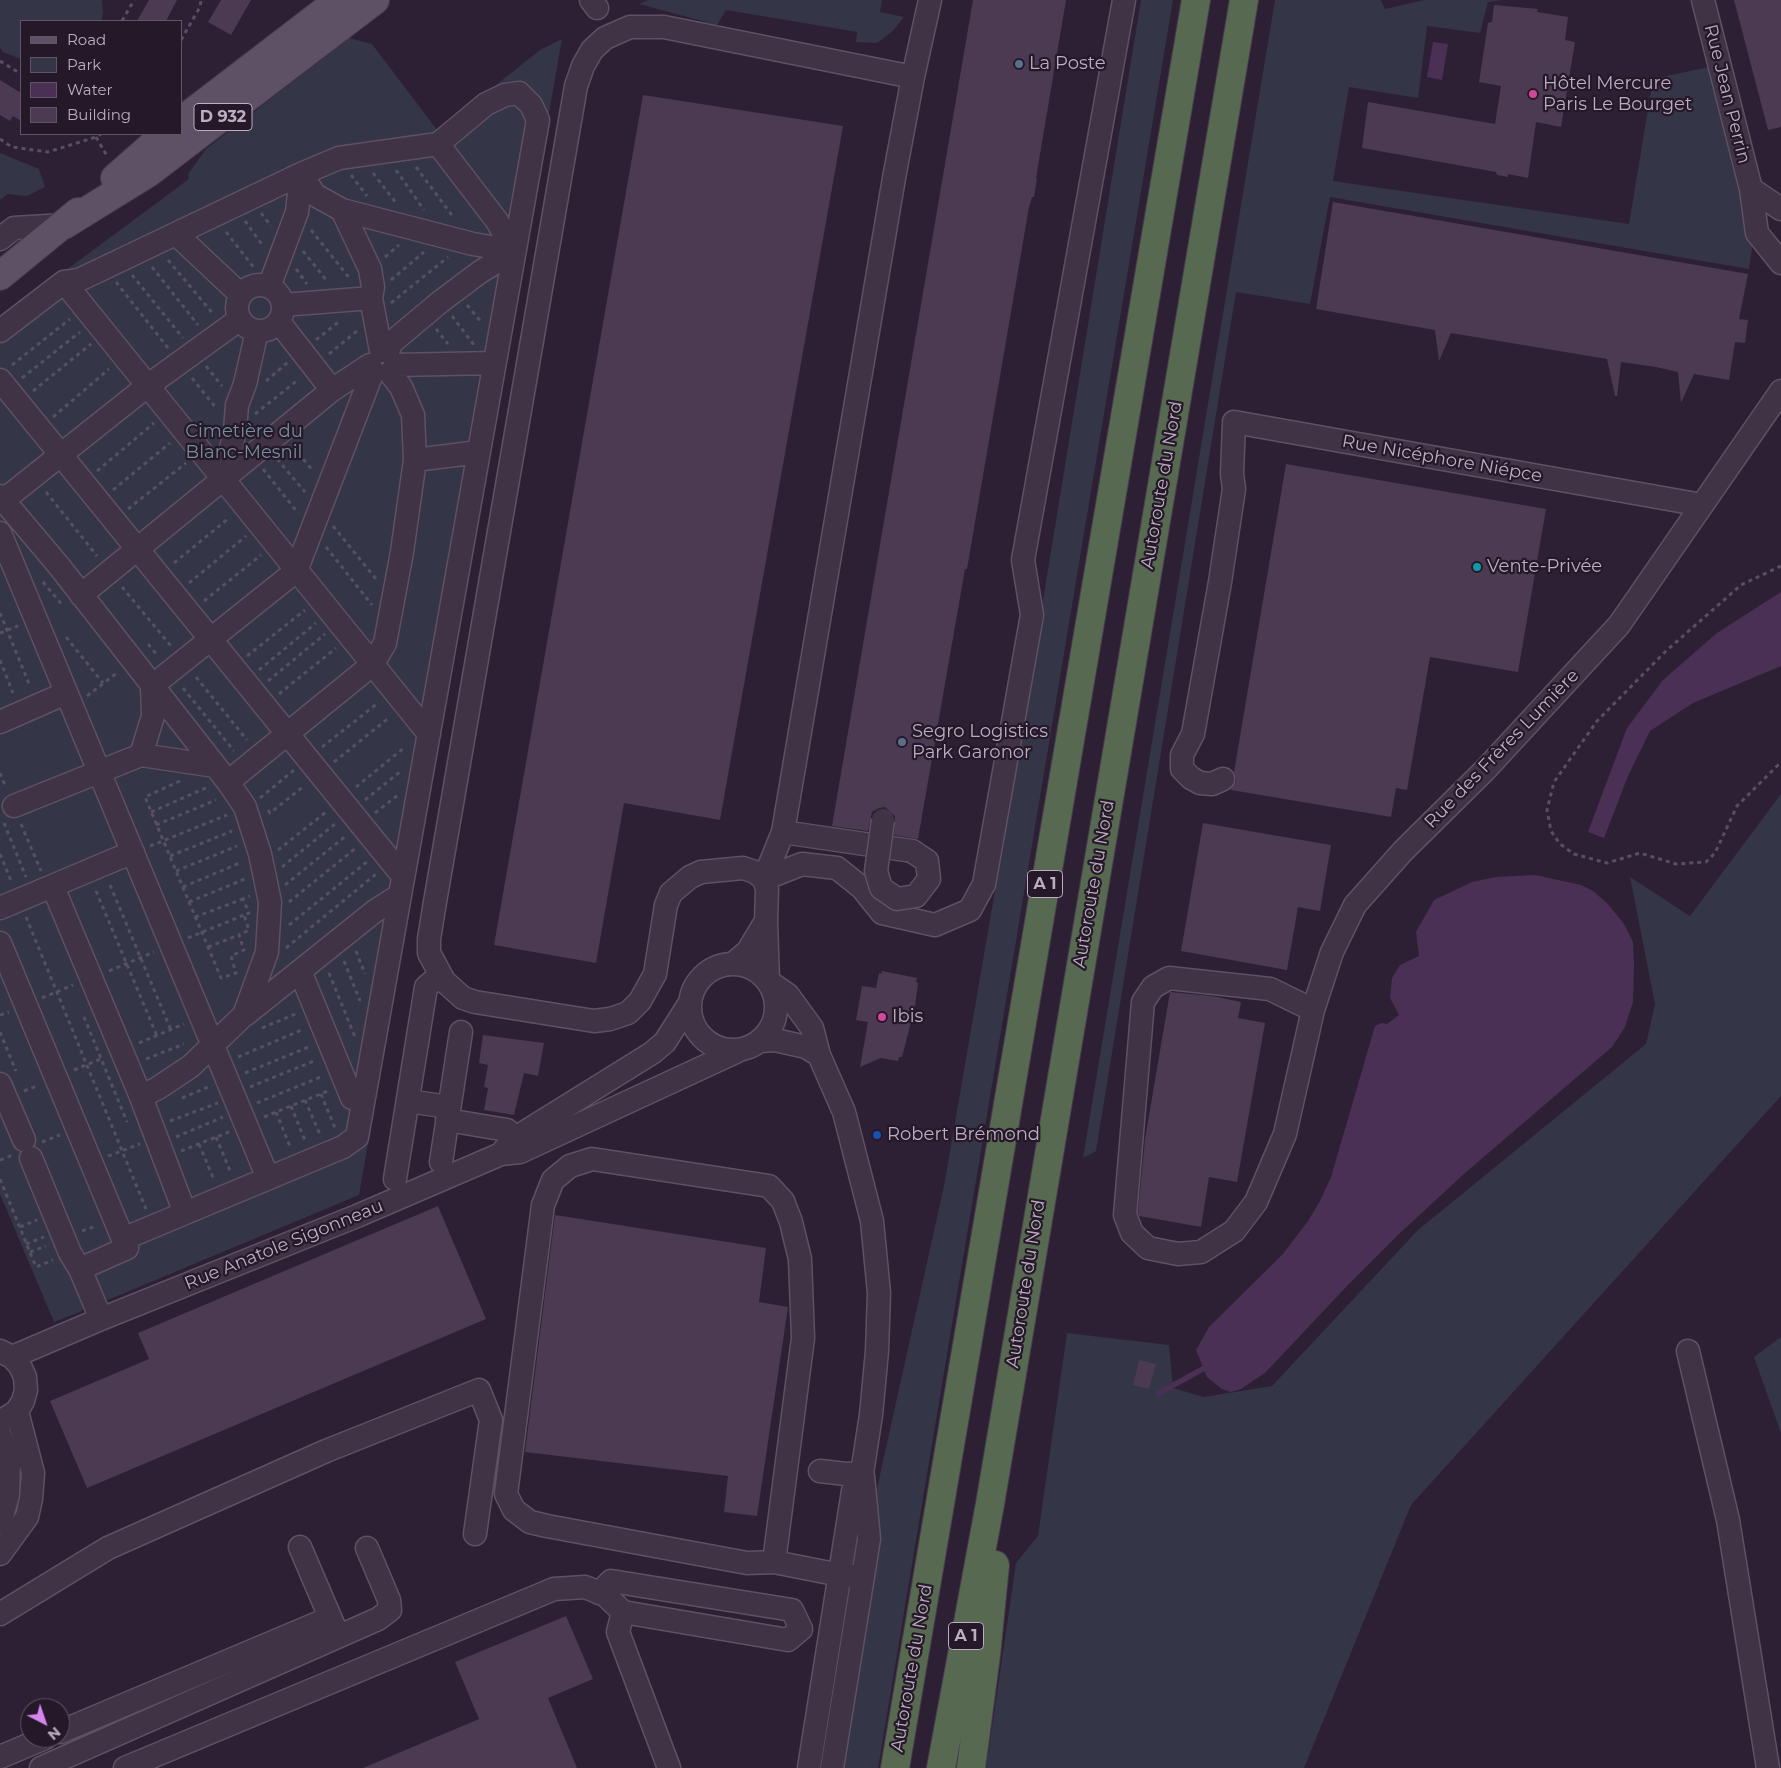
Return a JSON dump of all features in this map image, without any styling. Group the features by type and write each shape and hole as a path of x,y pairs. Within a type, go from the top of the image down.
{"highway":[{"name":"Autoroute du Nord","path":"895,1768 1196,0"},
{"name":"Autoroute du Nord","path":"941,1768 990,1504 1244,0"},
{"path":"971,1768 986,1655 996,1555 990,1504"}],"main road":[{"name":"D 932","path":"182,120 339,0"},
{"name":"D 932","path":"64,225 148,173 375,0"},
{"name":"D 932","path":"0,276 64,225 91,198 164,135"}],"street":[{"path":"760,1041 769,1031 775,1019 775,999 768,981 766,921 768,904 764,878 783,832 892,188 930,0"},
{"path":"764,878 802,864 837,868 862,888 882,914 935,925 970,910 984,884 1032,615 1023,560 1124,0"},
{"name":"Rue Jean Perrin","path":"1703,0 1751,189 1757,233 1781,263"},
{"path":"764,878 755,872 743,868 701,872 680,883 671,893 666,905 655,974 648,989 640,1002 628,1013 610,1019 594,1021 475,1002 462,998 452,990 440,975 429,953 429,939 576,86 583,66 592,50 605,38 630,27 644,26 664,27 913,77"},
{"path":"0,331 64,282 79,280 339,158 438,144 486,104 505,95 519,94 531,105 538,120 498,341 492,363 479,452 429,734 390,863 369,1072 357,1137 320,1156 123,1239"},
{"path":"438,144 496,221 514,251"},
{"path":"302,174 315,195 342,210 473,244 514,251"},
{"path":"269,287 286,241 302,174"},
{"path":"1751,189 1781,209"},
{"path":"225,783 374,664 385,644 402,552 415,460 413,416 401,387 383,363 368,298 373,288 370,269 342,210"},
{"path":"0,240 14,228 64,225"},
{"path":"176,234 241,295"},
{"path":"152,686 296,571 328,489 390,343 480,272 514,251"},
{"path":"64,282 146,387 224,478 296,571 374,664 429,734"},
{"path":"224,478 235,431 237,405 245,384 233,330 241,295 254,286 269,287 278,294 281,314 332,390"},
{"path":"249,1023 260,970 267,952 270,902 259,850 245,807 152,686 124,667 81,595 1,500 146,387 233,330 269,330 281,314 331,301 368,298"},
{"path":"81,595 332,390 383,363 492,363"},
{"path":"8,385 39,428 288,734 390,863"},
{"name":"Rue des Frères Lumière","path":"1313,1010 1270,990 1169,978 1153,987 1144,1002 1124,1216 1132,1234 1148,1248 1178,1254 1202,1252 1234,1232 1256,1202 1285,1134 1313,1010 1332,952 1355,905 1403,851 1485,770 1619,625 1781,391"},
{"name":"Rue Nicéphore Niépce","path":"1223,779 1212,784 1200,783 1191,778 1182,768 1182,755 1193,734 1234,489 1232,474 1234,422 1702,505"},
{"path":"415,460 479,452"},
{"path":"0,533 171,945 213,1037 268,1178"},
{"path":"141,755 153,716 152,686"},
{"path":"0,722 69,700"},
{"path":"14,806 141,755 225,783"},
{"path":"783,832 912,851 926,861 929,879 916,896 897,899 881,888 876,871 884,820"},
{"path":"10,904 132,852"},
{"path":"141,1096 158,1088 191,1066 213,1037 249,1023 300,970 329,948 390,863"},
{"path":"53,886 141,1096 185,1213"},
{"path":"734,964 748,951 766,921"},
{"path":"0,943 127,1248 80,1269"},
{"path":"810,1768 853,1491 862,1472 871,1416 880,1293 878,1260 872,1221 858,1159 844,1112 819,1055 812,1028 788,995 759,972 747,966 721,965 709,971 699,980 692,991 689,1004 690,1017 695,1029 703,1039 714,1047 740,1050 760,1041 775,1040 806,1046 819,1055"},
{"path":"300,970 352,1098 363,1102"},
{"path":"395,1179 426,987 440,975"},
{"name":"Rue Anatole Sigonneau","path":"6,1354 66,1333 356,1216 506,1147 652,1053 665,1042 689,1004"},
{"path":"441,1162 461,1032"},
{"name":"Rue Anatole Sigonneau","path":"506,1147 520,1152 740,1050"},
{"path":"3,1091 22,1151 70,1253 80,1269 101,1319"},
{"path":"408,1100 507,1130 506,1147"},
{"path":"774,1562 803,1338 800,1259 791,1222 783,1201 769,1186 592,1159 570,1166 553,1180 543,1205 506,1494 509,1504 530,1522 747,1563 774,1562 840,1575 863,1577"},
{"name":"Rue Anatole Sigonneau","path":"6,1354 20,1366 25,1378 66,1333"},
{"path":"1688,1351 1728,1520 1768,1768"},
{"path":"0,1554 27,1517 32,1500 33,1473 8,1417 23,1401 26,1390 25,1378"},
{"path":"0,1614 108,1548 326,1451 479,1390 491,1420 475,1534"},
{"path":"0,1435 9,1463 8,1494 0,1523"},
{"path":"820,1471 846,1474 862,1472"},
{"path":"832,1768 869,1539 866,1494 862,1472"},
{"path":"300,1547 334,1627"},
{"path":"70,1728 334,1627 378,1619 390,1610 389,1600 367,1548"},
{"path":"599,1592 610,1581 792,1610 801,1628"},
{"path":"125,1768 554,1589 585,1587 605,1595 623,1612 788,1640 801,1628"},
{"path":"623,1612 618,1632 670,1768"},
{"path":"41,1768 334,1627"},
{"path":"801,1628 854,1636"},
{"path":"0,1757 21,1748"}],"path":[{"path":"123,20 134,0"},
{"path":"182,38 200,7 201,0"},
{"path":"0,61 20,73"},
{"path":"0,139 12,146 48,152 99,135"},
{"path":"96,137 103,146"},
{"path":"394,151 443,236"},
{"path":"394,151 473,244"},
{"path":"339,158 388,222"},
{"path":"242,202 286,241 368,298"},
{"path":"242,202 286,241 331,301"},
{"path":"214,216 269,287"},
{"path":"286,241 331,301"},
{"path":"147,248 233,330"},
{"path":"147,248 233,330"},
{"path":"440,303 498,341"},
{"path":"440,303 492,363"},
{"path":"440,303 464,364"},
{"path":"8,385 94,320"},
{"path":"8,385 94,320"},
{"path":"8,385 94,320"},
{"path":"39,428 123,357"},
{"path":"83,482 168,412"},
{"path":"99,501 184,431"},
{"path":"280,432 328,489"},
{"path":"114,520 201,452"},
{"path":"46,492 98,556"},
{"path":"159,575 245,505"},
{"path":"174,594 260,525"},
{"path":"190,613 275,544"},
{"path":"1781,566 1741,585 1666,650 1598,721 1554,782 1547,810 1551,831 1560,844 1574,854 1608,863 1640,852 1676,864 1706,862 1715,853 1737,806 1781,762"},
{"path":"43,581 67,612"},
{"path":"120,584 173,648"},
{"path":"0,613 30,686"},
{"path":"249,686 335,617"},
{"path":"249,686 335,617"},
{"path":"249,686 335,617"},
{"path":"249,686 335,617"},
{"path":"0,660 13,693"},
{"path":"110,666 124,667"},
{"path":"69,700 124,667"},
{"path":"196,677 247,740"},
{"path":"183,688 234,751"},
{"path":"0,773 47,885 53,886"},
{"path":"151,812 225,783"},
{"path":"176,871 241,845 228,814 225,783"},
{"path":"156,824 225,783"},
{"path":"145,797 221,978 236,973 231,956 244,950 239,935"},
{"path":"132,852 164,841 228,814"},
{"path":"170,856 235,830"},
{"path":"238,846 248,869"},
{"path":"0,854 10,904 57,992 153,1226"},
{"path":"183,887 244,861"},
{"path":"269,918 390,863"},
{"path":"267,942 390,863"},
{"path":"260,970 390,863"},
{"path":"189,902 251,876"},
{"path":"196,917 252,895 245,879"},
{"path":"110,885 171,1030"},
{"path":"96,891 157,1036"},
{"path":"0,1015 244,915 249,912 243,899"},
{"path":"208,947 249,930 244,915"},
{"path":"329,948 361,1002"},
{"path":"329,948 369,1072"},
{"path":"125,1058 157,1036 171,1030 213,1037 236,1059 318,1014"},
{"path":"249,1023 318,1014"},
{"path":"3,1091 56,1078 87,1065 213,1037"},
{"path":"247,1088 337,1061"},
{"path":"254,1104 337,1061"},
{"path":"239,1066 257,1112"},
{"path":"320,1156 321,1094"},
{"path":"306,1100 320,1156"},
{"path":"91,1163 156,1136 220,1102"},
{"path":"292,1106 320,1156"},
{"path":"276,1112 320,1156"},
{"path":"156,1136 226,1116"},
{"path":"22,1151 77,1128"},
{"path":"216,1137 230,1194"},
{"path":"199,1144 230,1194"}],"green space":[{"path":"0,0 102,0 101,20 20,20 20,59 3,52 0,47"},
{"path":"648,0 882,0 880,12 904,17 893,31 877,43 856,42 857,32 726,10 717,25 639,4"},
{"path":"1141,0 1173,0 878,1768 838,1768 879,1528 876,1493 944,1186 1005,833"},
{"path":"1275,0 1381,0 1385,9 1424,0 1502,0 1488,2 1480,33 1427,26 1418,98 1349,87 1333,181 1629,224 1653,79 1713,66 1753,242 1749,269 1330,197 1310,304 1236,292 1096,1151 1083,1158"},
{"name":"Cimetière du Blanc-Mesnil","path":"349,38 372,44 438,131 540,50 562,39 359,1195 103,1302 86,1303 82,1311 54,1322 0,1194 0,322 42,288 189,179 188,174 206,149"},
{"path":"0,153 39,169 45,187 27,196 8,194 0,200"},
{"path":"1781,794 1781,1096 1411,1505 1304,1768 986,1768 1016,1563 1038,1536 1067,1333 1169,1345 1173,1388 1204,1397 1272,1386 1418,1230 1646,1044 1655,1004 1630,877 1690,916"},
{"path":"1781,1337 1781,1433 1754,1357"}],"water":[{"path":"1433,42 1448,44 1442,80 1427,77"},
{"path":"1781,592 1781,666 1693,703 1650,731 1628,776 1604,838 1588,832 1627,728 1663,680 1717,633"},
{"path":"1535,875 1581,885 1593,891 1608,904 1624,924 1633,942 1634,965 1633,1002 1625,1027 1612,1047 1465,1173 1400,1233 1265,1373 1241,1389 1231,1392 1222,1389 1207,1377 1196,1350 1209,1327 1283,1254 1308,1221 1320,1201 1331,1177 1375,1026 1381,1023 1387,1024 1399,1015 1390,998 1392,978 1400,965 1419,956 1416,932 1434,900 1472,882 1496,877"}],"building":[{"path":"149,0 177,0 167,20 138,20"},
{"path":"221,0 251,0 231,35 208,22"},
{"path":"973,0 1066,0 1034,197 1032,197 1029,207 967,569 965,569 918,839 894,835 895,816 885,807 872,812 868,831 832,826"},
{"path":"1734,0 1781,0 1781,127 1768,130"},
{"name":"Hôtel Mercure Paris Le Bourget","path":"1494,5 1538,9 1537,12 1568,17 1565,40 1575,42 1561,127 1536,122 1528,178 1508,174 1508,177 1497,175 1496,172 1362,148 1368,102 1495,124 1501,86 1479,82 1488,23 1492,22"},
{"path":"0,80 20,92 20,120 13,116 10,121 0,115"},
{"path":"643,95 843,126 720,820 624,803 596,963 494,945"},
{"path":"1333,202 1748,274 1739,319 1748,320 1745,343 1735,342 1729,380 1694,374 1681,403 1678,372 1656,367 1621,362 1617,396 1615,396 1607,359 1451,333 1439,361 1435,330 1316,309"},
{"path":"1286,464 1546,509 1518,672 1430,657 1407,790 1396,788 1391,817 1231,790 1236,781 1234,772"},
{"path":"1203,823 1331,845 1320,911 1298,907 1287,970 1181,951"},
{"name":"Ibis","path":"882,971 917,978 915,1006 902,1057 899,1057 898,1061 881,1058 860,1067 868,1022 856,1020 862,986 876,988 879,973 881,974"},
{"path":"1170,992 1212,996 1241,1002 1238,1018 1265,1023 1237,1182 1209,1177 1201,1227 1139,1216 1138,1213 1145,1139"},
{"path":"483,1035 544,1043 538,1076 524,1073 514,1115 484,1110 488,1088 484,1087 488,1065 479,1063"},
{"path":"438,1206 486,1319 87,1488 50,1401 149,1359 138,1333"},
{"path":"555,1215 766,1248 759,1302 788,1307 757,1516 724,1512 728,1476 525,1452"},
{"path":"1139,1360 1156,1364 1149,1389 1133,1385"},
{"path":"566,1616 593,1679 548,1698 577,1768 363,1768 479,1719 455,1662"}],"waterway":[{"path":"1159,1393 1210,1365"}],"place":[{"name":"La Poste","path":"1019,64"},
{"name":"Hôtel Mercure Paris Le Bourget","path":"1533,94"},
{"name":"Vente-Privée","path":"1477,567"},
{"name":"Segro Logistics Park Garonor","path":"902,742"},
{"name":"Ibis","path":"882,1017"},
{"name":"Robert Brémond","path":"877,1135"}]}
